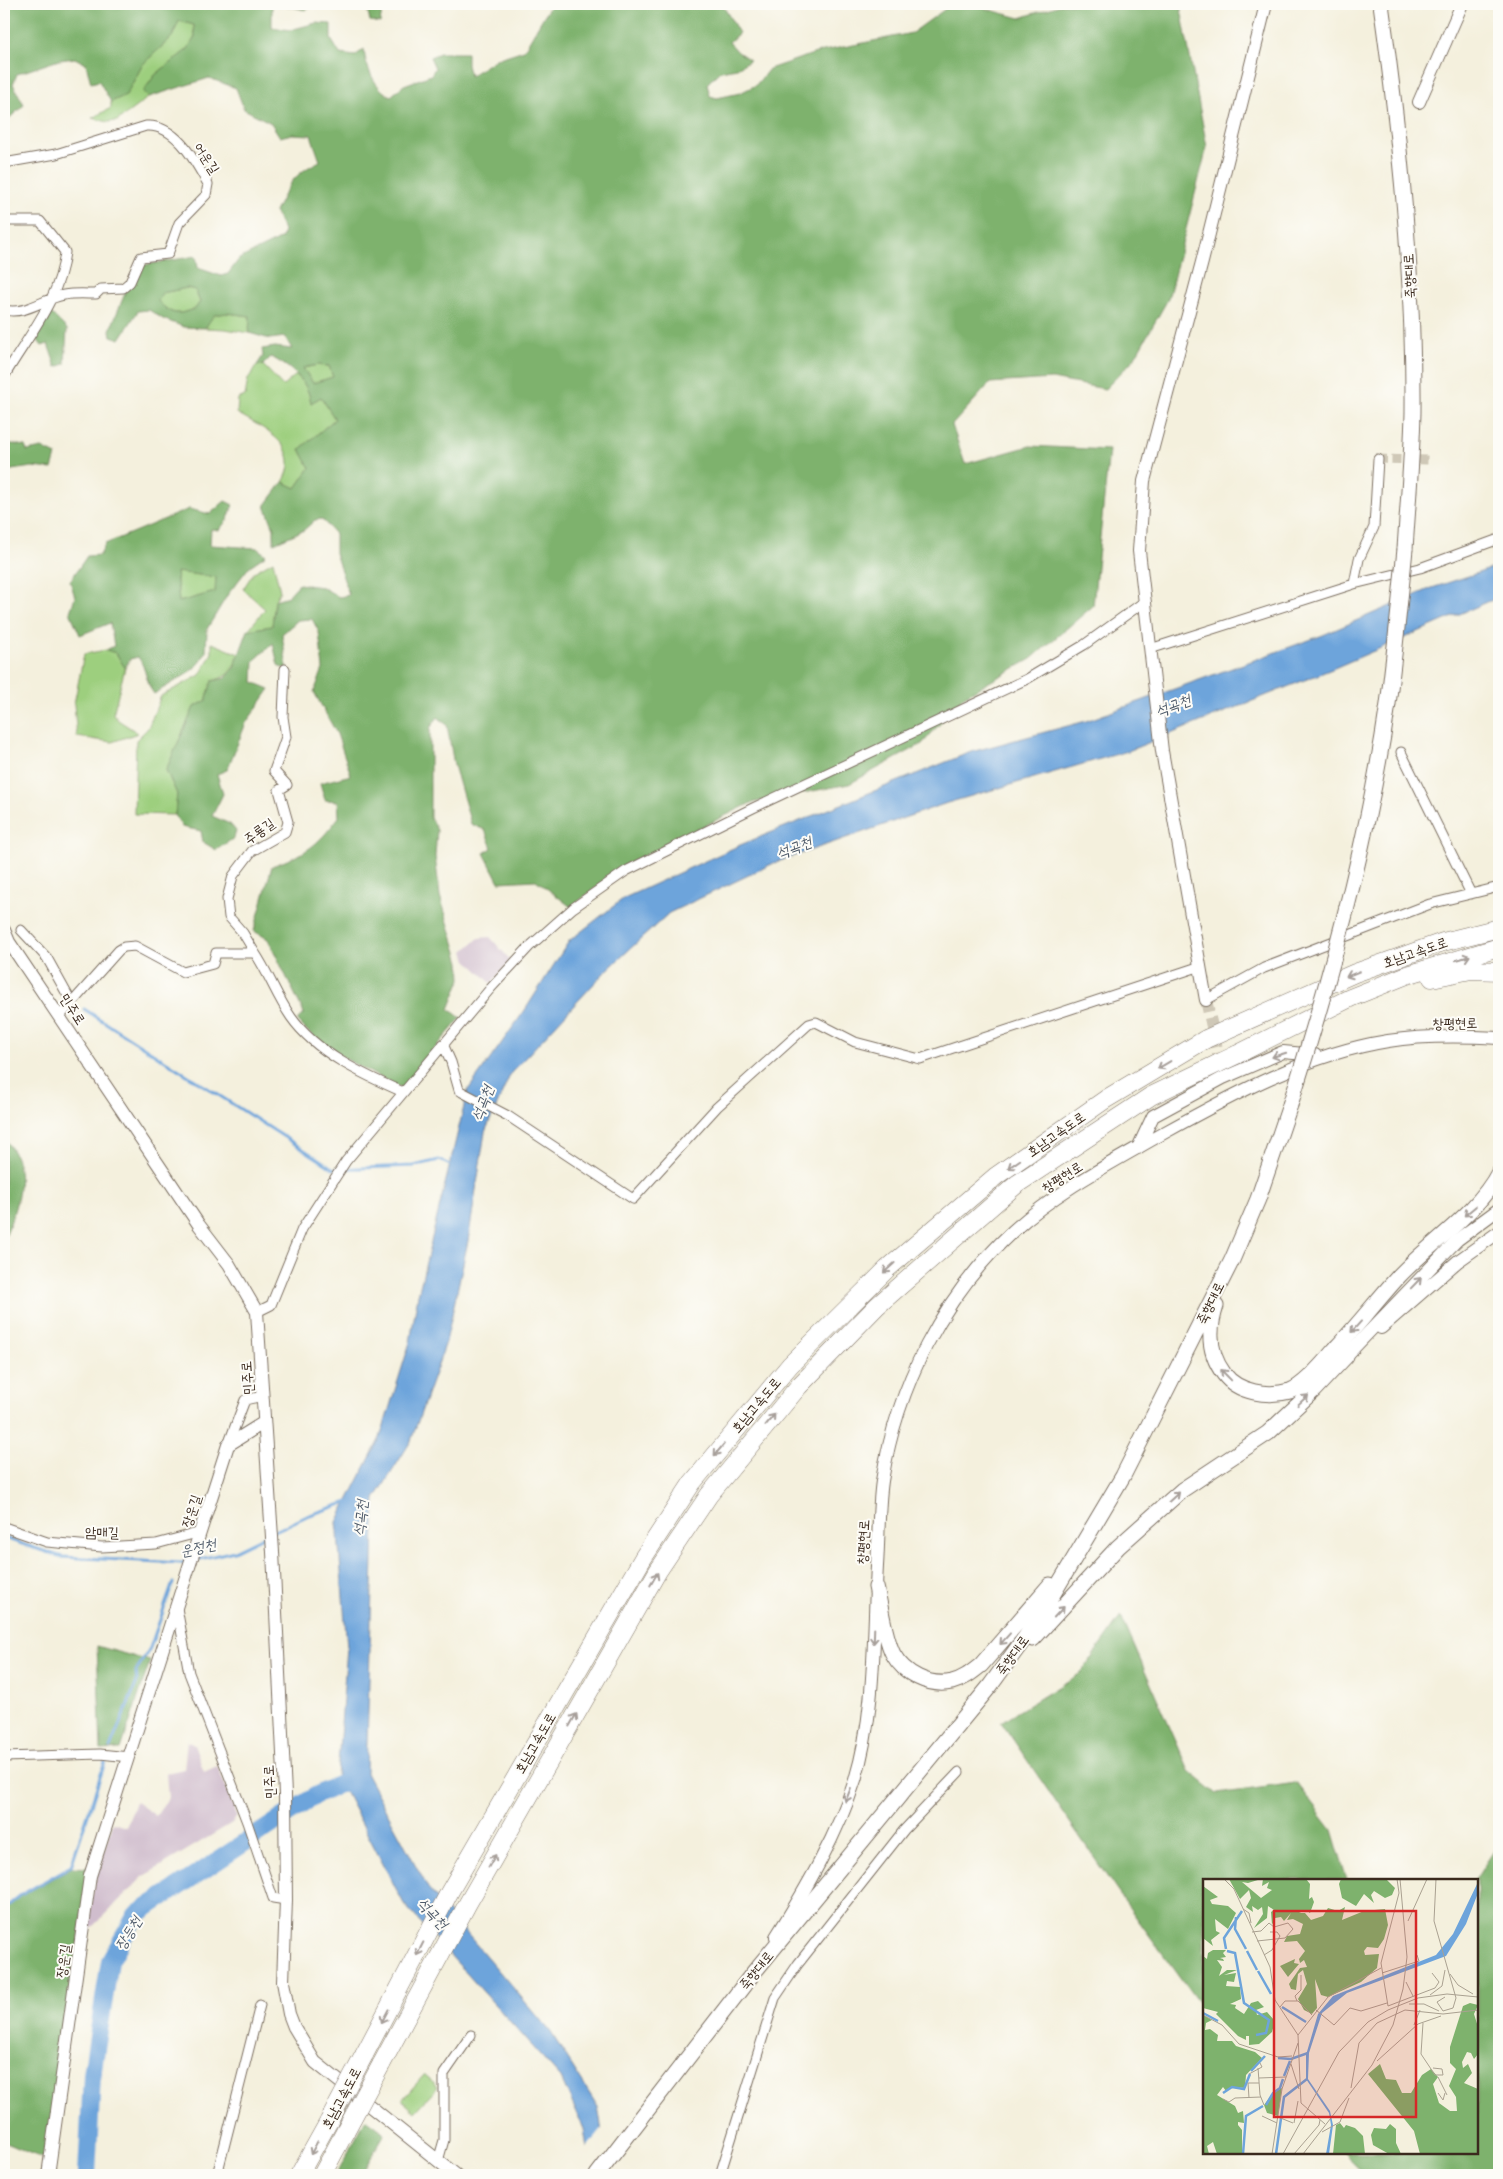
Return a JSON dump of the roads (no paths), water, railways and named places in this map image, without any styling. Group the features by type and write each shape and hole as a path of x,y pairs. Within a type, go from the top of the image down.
{"highway":[{"name":"호남고속도로","path":"299,2175 406,1977 450,1891 648,1549 692,1483 790,1365 887,1269 996,1176 1106,1099 1206,1039 1355,973 1443,942 1499,928"},
{"name":"호남고속도로","path":"322,2175 468,1903 658,1572 709,1495 799,1386 876,1306 1017,1184 1151,1096 1350,998 1407,975 1499,947"},
{"path":"1304,1022 1416,982 1471,970 1499,971"}],"main road":[{"path":"1206,1000 1162,750 1139,551 1144,481 1202,262 1266,4"},
{"name":"죽향대로","path":"597,2175 754,1972 990,1686 1037,1621 1127,1468 1232,1260 1258,1199 1290,1105 1332,964 1367,821 1388,703 1405,549 1413,414 1412,334 1406,231 1396,115 1381,4"},
{"path":"1419,102 1462,4"},
{"name":"민주로","path":"4,930 10,942 199,1225 229,1264 257,1312 273,1552 285,1794 286,1900 283,1982 289,2014 300,2039 315,2062 456,2175"},
{"name":"창평현로","path":"754,1972 796,1904 826,1848 854,1780 866,1730 873,1667 882,1484 889,1442 905,1390 930,1339 956,1297 988,1257 1014,1230 1042,1208 1138,1148 1228,1098 1267,1079 1342,1050 1390,1040 1458,1036 1499,1038"},
{"path":"1138,1148 1153,1116 1223,1078 1283,1052 1327,1056"},
{"path":"1232,1260 1212,1318 1210,1343 1215,1360 1225,1376 1246,1391 1266,1394 1291,1390 1312,1374 1399,1276 1439,1237 1476,1206 1499,1172"},
{"path":"990,1686 1118,1547 1182,1490 1268,1433 1314,1390 1458,1240 1499,1209"},
{"path":"1346,1356 1389,1322 1458,1261 1499,1232"},
{"path":"228,1446 263,1423"},
{"name":"장운길","path":"49,2175 90,1876 228,1446"},
{"path":"876,1587 893,1654 904,1668 918,1678 934,1683 952,1682 968,1676 981,1665 1081,1548"}],"street":[{"name":"어운길","path":"4,162 56,154 146,126 155,125 176,137 197,163 208,184 206,195 178,223 168,254 141,257 130,282 123,288 101,289 96,294 65,294 50,299"},
{"path":"4,221 40,221 63,246 65,252 64,267 58,285 32,334 4,377"},
{"path":"4,310 12,312 31,309 50,299"},
{"path":"1354,584 1359,559 1374,527 1378,459"},
{"path":"1150,649 1354,584 1420,568 1499,539"},
{"path":"257,1312 271,1305 302,1229 346,1161 443,1044 529,947 573,908 626,871 753,808 1027,680 1084,645 1144,602"},
{"name":"주룡길","path":"285,670 283,717 286,737 274,771 287,785 279,790 288,822 285,832 252,851 233,876 227,899 228,917 243,933 267,971 291,1018 302,1030 334,1055 402,1092"},
{"path":"1401,752 1471,894"},
{"path":"1206,1000 1264,968 1430,904 1499,887"},
{"path":"21,930 47,958 72,1002"},
{"path":"60,1016 119,950 124,947 135,946 183,972 213,964 216,953 255,953"},
{"path":"443,1044 451,1062 459,1090 500,1112 633,1199 716,1107 809,1024 816,1022 855,1042 920,1059 1200,966"},
{"name":"장운길","path":"228,1446 245,1400 263,1396"},
{"name":"암매길","path":"4,1527 47,1542 102,1547 156,1544 199,1537"},
{"path":"177,1606 189,1673 273,1898 286,1900"},
{"path":"4,1757 100,1754 129,1757"},
{"path":"720,2175 775,1998 798,1964 904,1830 959,1772"},
{"path":"217,2175 260,2005"},
{"path":"438,2161 444,2140 444,2074 471,2035"}],"water":[{"name":"석곡천","path":"1499,566 1499,597 1332,669 1128,751 947,803 774,863 669,913 604,973 511,1073 485,1132 468,1241 446,1342 411,1441 375,1499 366,1773 428,1888 550,2031 598,2107 609,2175 591,2175 584,2129 561,2078 404,1904 337,1776 347,1647 337,1522 380,1438 410,1342 418,1295 468,1090 525,1010 569,941 624,898 740,845 971,752 1086,721 1323,635 1432,588"}],"waterway":[{"path":"84,1009 334,1169 414,1166 439,1160 452,1166"},
{"name":"운정천","path":"275,1531 307,1516 348,1502"},
{"name":"운정천","path":"196,1560 234,1551 267,1535"},
{"name":"운정천","path":"4,1538 62,1557 187,1562"},
{"path":"110,1748 137,1682 136,1671 150,1648 173,1583"},
{"path":"4,1909 21,1895 71,1866 106,1759"},
{"name":"장등천","path":"87,2175 92,2075 110,1961 136,1915 315,1796 356,1776"}],"tunnel":[{"path":"1378,459 1431,460"},
{"path":"1206,1000 1222,1071"}]}
